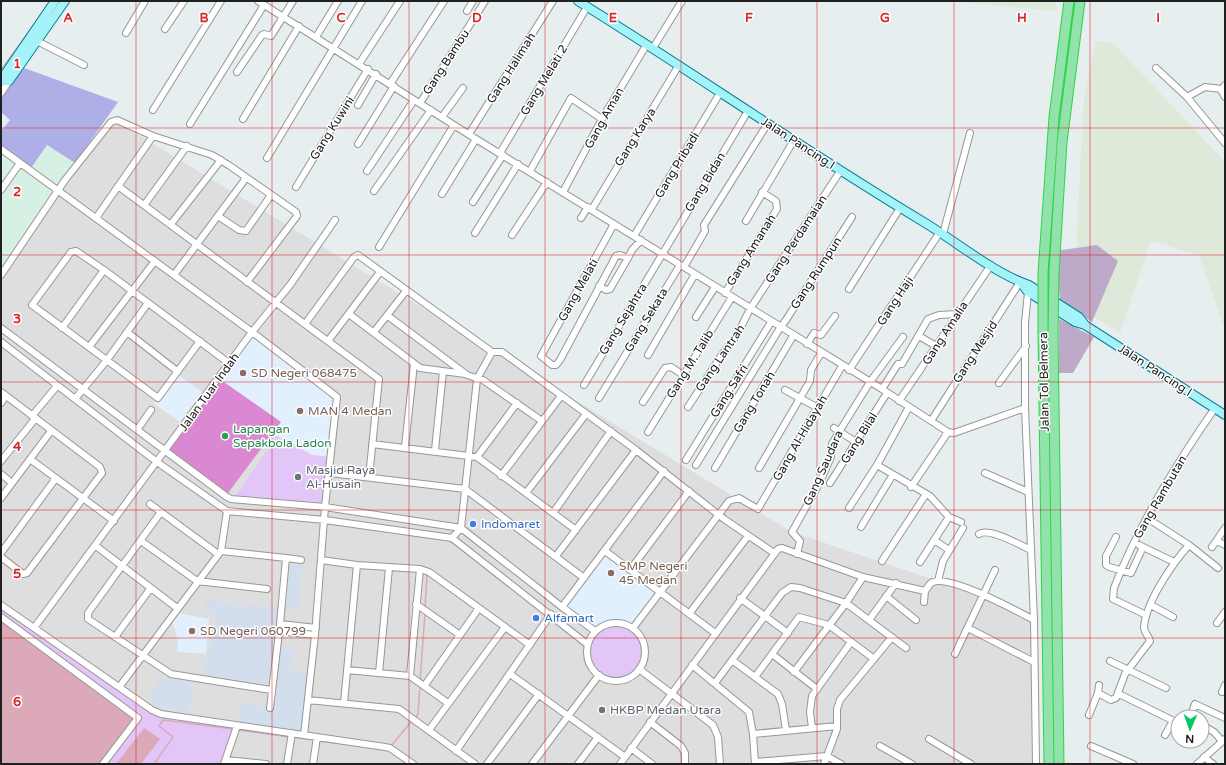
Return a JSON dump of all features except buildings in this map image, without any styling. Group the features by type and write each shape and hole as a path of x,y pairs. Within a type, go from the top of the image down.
{"highway":[{"name":"Jalan Tol Belmera","path":"1049,764 1043,273 1054,117 1069,1"},
{"name":"Jalan Tol Belmera","path":"1059,764 1053,332 1054,272 1062,142 1080,1"}],"main road":[{"path":"4,80 55,1"},
{"path":"4,80 37,41 65,1"},
{"name":"Jalan Pancing I","path":"578,1 990,265 1020,282 1029,285 1079,317 1085,325"},
{"name":"Jalan Pancing I","path":"1020,282 1028,292 1075,322 1085,325 1225,415"}],"street":[{"path":"126,33 145,1"},
{"path":"165,28 184,1"},
{"path":"153,110 221,1"},
{"path":"258,1 376,74 476,139 590,208 780,328 882,389 948,432 954,433 1025,408"},
{"path":"237,72 262,35 264,34 271,36 293,1"},
{"path":"316,37 338,1"},
{"path":"267,158 362,1"},
{"path":"359,64 400,1"},
{"path":"358,144 392,85 444,1"},
{"path":"467,11 473,1"},
{"name":"Gang Bambu","path":"367,171 485,1"},
{"name":"Gang Halimah","path":"469,134 553,1"},
{"name":"Gang Aman","path":"563,192 602,119 650,46 682,1"},
{"path":"190,124 264,5"},
{"name":"Gang Melati 2","path":"473,202 587,7"},
{"path":"243,119 299,26"},
{"path":"37,41 84,65"},
{"name":"Gang Karya","path":"581,218 590,208 679,65"},
{"path":"1156,68 1186,97 1225,143"},
{"name":"Gang Kuwini","path":"296,187 368,69"},
{"path":"358,105 376,74"},
{"path":"1,93 4,80"},
{"path":"1186,97 1205,87 1223,87 1221,92 1225,97"},
{"path":"442,117 463,88"},
{"name":"Gang Pribadi","path":"634,236 720,93"},
{"path":"530,171 571,98 602,119"},
{"path":"374,191 431,110"},
{"name":"Gang Bidan","path":"662,254 748,111"},
{"path":"1,275 58,190 114,120 119,120 153,136 187,146 221,160 296,212 297,216 247,282"},
{"name":"Gang Sekata","path":"599,398 705,232 704,225 768,123"},
{"path":"379,247 454,124"},
{"name":"Gang Haji","path":"849,370 942,233 970,133"},
{"path":"96,218 153,136"},
{"path":"442,194 476,139"},
{"path":"746,221 794,140"},
{"path":"144,204 187,146"},
{"path":"1,149 252,332 337,397 330,473 325,507 316,628 304,736"},
{"path":"171,224 221,160"},
{"path":"1,190 20,163"},
{"path":"475,234 518,164"},
{"name":"Gang Perdamaian","path":"750,309 841,170"},
{"path":"174,275 246,178"},
{"path":"512,235 547,182"},
{"path":"118,186 171,224 196,245 379,378 369,477"},
{"name":"Gang Amanah","path":"725,293 777,209 776,201 762,192"},
{"path":"218,216 239,230 246,231 270,195"},
{"path":"848,289 900,208"},
{"name":"Gang Rumpun","path":"696,465 780,328 852,217"},
{"name":"Jalan Tuar Indah","path":"34,628 166,451 252,332 290,285 336,220"},
{"name":"Gang Melati","path":"599,286 556,365 552,365 541,356 614,224"},
{"path":"628,258 620,255 616,256 599,286 606,290 610,290 628,258 632,250 640,240"},
{"path":"200,341 158,398 32,306 32,304 73,250 104,270 200,341 230,364"},
{"name":"Gang Sejahtra","path":"584,385 662,254"},
{"path":"305,324 354,257 358,255 492,352 502,352 636,450 748,536 774,553"},
{"path":"89,347 154,261"},
{"name":"Gang Amalia","path":"899,401 990,265"},
{"path":"62,328 104,270"},
{"path":"328,342 380,272"},
{"path":"648,355 695,274"},
{"name":"Gang Mesjid","path":"931,421 1020,282"},
{"path":"696,317 716,287"},
{"path":"374,332 406,291"},
{"path":"1028,292 1026,306 1025,408 1034,620 1036,764"},
{"name":"Gang M. Talib","path":"648,432 732,297"},
{"path":"75,399 84,390 107,360 148,303"},
{"name":"Gang Lantrah","path":"688,407 721,356 737,335 750,309"},
{"path":"349,314 422,369 467,375 484,380 542,421"},
{"path":"882,389 898,364 902,364 928,319 932,317 957,314"},
{"path":"388,316 467,375"},
{"path":"807,344 814,333 821,335 835,316"},
{"name":"Gang Safri","path":"686,460 771,322"},
{"path":"1,328 231,499 325,507 461,528 562,607 595,630"},
{"path":"127,332 178,371"},
{"name":"Gang Tonah","path":"715,468 794,336"},
{"path":"919,336 936,346"},
{"name":"Gang Saudara","path":"797,554 800,541 792,532 820,482 831,457 832,444 837,430 903,337"},
{"path":"1,342 157,462 227,511 325,520 452,538 551,614 587,644"},
{"path":"999,383 1026,346"},
{"path":"452,538 461,528 477,379 492,352"},
{"path":"759,468 810,382 811,370 821,353"},
{"path":"405,447 414,364"},
{"name":"Gang Al-Hidayah","path":"719,514 729,501 736,497 743,499 758,509 842,366"},
{"path":"643,402 664,369 671,367 683,375"},
{"path":"435,450 444,372"},
{"path":"1,461 57,386"},
{"path":"785,390 818,408"},
{"name":"Gang Bilal","path":"830,483 888,393"},
{"path":"1,403 4,394 51,431 100,466 102,473 28,573 23,574 1,557"},
{"path":"501,476 561,396"},
{"path":"477,456 517,403"},
{"path":"849,508 877,465 909,407"},
{"name":"Gang Rambutan","path":"1174,562 1134,543 1192,441 1215,408"},
{"path":"137,430 151,410"},
{"path":"526,493 586,414"},
{"path":"837,430 856,442"},
{"path":"1,498 51,431"},
{"path":"553,513 611,432"},
{"path":"911,487 948,432"},
{"path":"372,444 477,456 501,476 576,530"},
{"path":"556,556 636,450"},
{"path":"30,459 114,521"},
{"path":"877,465 892,476 926,494 933,499 950,518 962,525 943,561 938,580"},
{"path":"562,607 664,472"},
{"path":"330,473 465,489 584,578"},
{"path":"985,473 1028,492"},
{"path":"1,474 12,483"},
{"path":"861,527 892,476"},
{"path":"1,553 56,478"},
{"path":"630,570 689,491"},
{"path":"882,560 926,494"},
{"path":"150,504 220,553 301,560"},
{"path":"120,686 197,581 220,553 227,511"},
{"path":"161,512 88,613 88,619 171,674 271,690"},
{"path":"633,628 719,514"},
{"path":"920,562 950,518"},
{"path":"1147,518 1189,545 1218,568"},
{"path":"1212,548 1225,528"},
{"path":"979,534 984,532 992,533 1031,550"},
{"path":"689,614 748,536"},
{"path":"1116,537 1105,564 1121,571 1131,573 1143,547"},
{"path":"934,540 949,550"},
{"path":"1217,540 1225,545"},
{"path":"141,541 197,581 267,589"},
{"path":"1134,543 1112,594 1113,599 1146,615"},
{"path":"1098,693 1111,700 1115,700 1119,694 1128,670 1150,641 1144,630 1146,615 1150,605 1174,562 1189,545"},
{"path":"96,546 150,589 177,608"},
{"path":"620,764 740,598 774,553 781,548 864,576 925,591"},
{"path":"605,551 715,633"},
{"path":"270,708 286,558"},
{"path":"321,560 389,568 420,569 429,572 530,645"},
{"path":"344,703 357,565"},
{"path":"379,673 389,568"},
{"path":"410,676 420,569"},
{"path":"955,654 995,570"},
{"path":"794,672 846,603 864,576"},
{"path":"924,602 925,591 931,583 938,580 983,594 1034,620"},
{"path":"869,620 896,583"},
{"path":"715,683 782,593 791,587 800,588 846,603 906,648"},
{"path":"115,637 150,589"},
{"path":"886,596 916,620"},
{"path":"740,598 788,632"},
{"path":"416,604 460,635"},
{"path":"1,605 120,686 152,710 161,714 236,728 388,748 412,764"},
{"path":"1150,605 1173,617"},
{"path":"421,683 460,635 479,608"},
{"path":"1217,623 1225,613"},
{"path":"456,751 551,614"},
{"path":"1,617 138,718 104,764"},
{"path":"755,677 799,617 829,625 874,659"},
{"path":"614,623 624,624 633,628 641,637 645,648 644,659 639,669 630,677 620,680 609,680 599,675 591,667 587,656 587,644 595,630 604,625 614,623"},
{"path":"280,624 316,628"},
{"path":"429,730 505,626"},
{"path":"968,628 1034,662"},
{"path":"279,631 315,635"},
{"path":"824,764 837,726 840,700 892,636"},
{"path":"812,728 812,696 851,642"},
{"path":"772,654 817,689"},
{"path":"732,660 778,694 782,704 786,730"},
{"path":"1110,661 1166,688"},
{"path":"692,665 749,712 753,734 755,763 827,756 841,764"},
{"path":"639,669 713,725 718,738 720,764"},
{"path":"347,670 410,676 448,703"},
{"path":"510,674 625,757"},
{"path":"532,764 599,675"},
{"path":"1089,714 1098,693 1099,685"},
{"path":"487,764 538,694"},
{"path":"1119,694 1170,720"},
{"path":"308,700 399,709 474,764"},
{"path":"1193,709 1195,704 1206,709"},
{"path":"1210,711 1225,718"},
{"path":"650,722 681,746 685,753 685,764"},
{"path":"753,734 837,726"},
{"path":"236,728 225,762 266,764"},
{"path":"1165,735 1170,728"},
{"path":"1198,764 1223,740 1210,730"},
{"path":"287,764 291,736"},
{"path":"578,764 598,737"},
{"path":"313,764 317,739"},
{"path":"929,739 971,764"},
{"path":"880,746 912,764"},
{"path":"1091,746 1133,764"},
{"path":"631,748 652,764"},
{"path":"1204,757 1213,764"}],"shaded area":[{"path":"951,1 1056,1 1055,11"},
{"path":"1096,41 1113,43 1225,162 1225,330 1199,255 1151,241 1120,333 1094,317 1118,261 1097,245 1076,248 1084,96"},
{"path":"24,68 118,102 75,163 47,145 31,168 1,146 1,131 10,120 1,112 1,97"},
{"path":"114,120 792,532 938,581 1034,620 1039,764 227,764 230,760 238,725 169,714 155,709 1,600 1,274"},
{"path":"47,145 75,163 58,188 31,168"},
{"path":"1,151 55,191 1,271"},
{"path":"1097,245 1118,261 1092,322 1060,299 1055,251"},
{"path":"1059,319 1094,337 1073,373 1059,373"},
{"name":"MAN 4 Medan","path":"253,335 336,397 330,457 312,455 273,434 281,422 221,380"},
{"path":"177,374 204,393 180,422 154,404"},
{"name":"Lapangan Sepakbola Ladon","path":"221,380 281,422 228,493 169,450"},
{"path":"277,436 312,455 330,457 323,506 235,496"},
{"name":"SMP Negeri 45 Medan","path":"605,553 660,592 633,628 595,631 563,607"},
{"path":"290,563 303,565 298,610 285,609"},
{"path":"207,599 246,609 248,604 278,608 270,688 202,677 218,616 203,611"},
{"path":"1,604 160,717 239,728 229,759 225,764 99,764 133,718 1,620"},
{"name":"SD Negeri 060799","path":"177,613 209,619 206,654 177,652 178,642 172,619"},
{"path":"1,619 133,718 99,764 1,764"},
{"path":"616,623 627,625 640,636 643,641 645,652 643,663 632,676 627,679 616,681 605,679 592,668 589,663 587,652 589,641 600,628 605,625"},
{"path":"281,648 294,650 293,671 307,672 302,732 238,724 240,704 274,707"},
{"path":"159,677 193,683 189,713 159,707 150,701 153,689 156,689"},
{"path":"144,728 160,739 141,764 116,764"}],"waterway":[{"path":"1,70 44,11"},
{"path":"425,607 427,575"},
{"path":"420,681 425,613"},
{"path":"415,718 418,714 420,685"},
{"path":"154,764 173,737 159,726 163,720 233,729"},
{"path":"390,747 412,721"},
{"path":"239,730 289,737"},
{"path":"292,737 314,740"},
{"path":"318,741 352,745"}],"place":[{"name":"SD Negeri 068475","path":"243,373"},
{"name":"MAN 4 Medan","path":"300,411"},
{"name":"Lapangan Sepakbola Ladon","path":"225,436"},
{"name":"Masjid Raya Al-Husain","path":"298,477"},
{"name":"Indomaret","path":"473,524"},
{"name":"SMP Negeri 45 Medan","path":"611,573"},
{"name":"Alfamart","path":"536,618"},
{"name":"SD Negeri 060799","path":"192,631"},
{"name":"HKBP Medan Utara","path":"602,710"}]}
